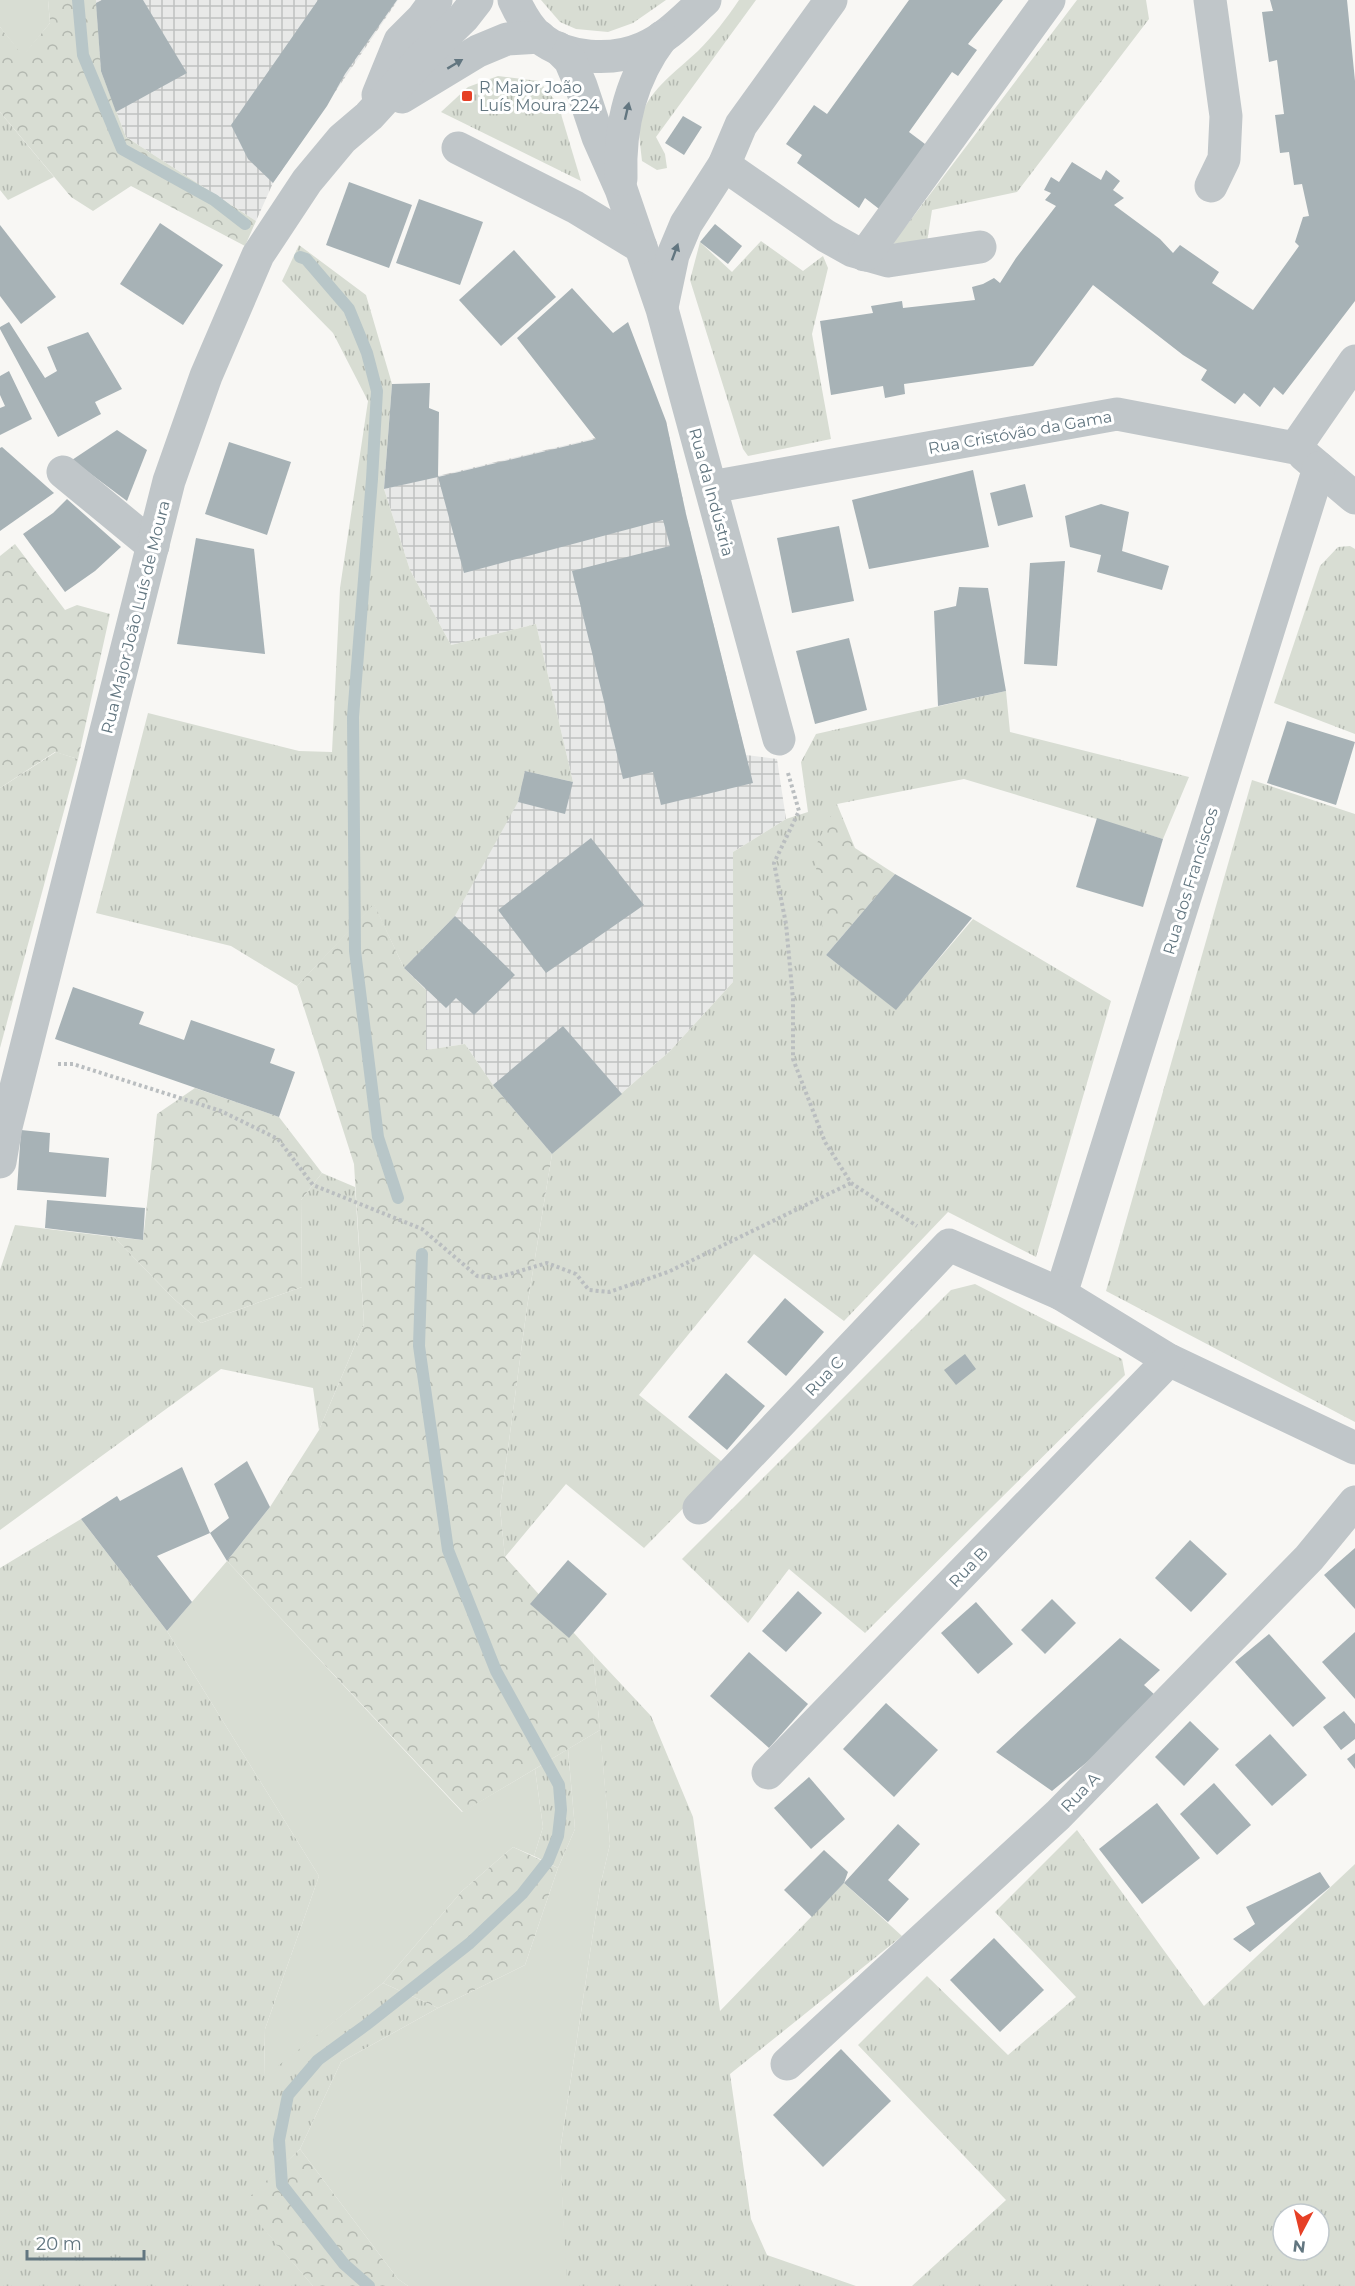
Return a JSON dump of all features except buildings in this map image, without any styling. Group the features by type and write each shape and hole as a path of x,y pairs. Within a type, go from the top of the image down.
{"street":[{"path":"369,116 400,41 422,19 436,0"},
{"name":"Rua Major João Luís de Moura","path":"0,1162 3,1127 22,1064 169,481 206,376 258,255 307,181 342,140 369,116 422,58 463,18 477,0"},
{"name":"Rua da Indústria","path":"514,0 528,24 570,60 598,138 621,189 662,309 779,740"},
{"path":"662,38 705,0"},
{"path":"662,309 673,255 686,224 724,165 741,125 831,0"},
{"path":"865,255 1049,0"},
{"path":"1210,0 1226,116 1224,159 1211,186"},
{"name":"Rua Major João Luís de Moura","path":"369,116 478,51 507,39 549,43 579,55 602,56 624,54 643,48 662,38"},
{"name":"Rua da Indústria","path":"621,189 621,137 631,93 638,75 662,38"},
{"path":"458,148 575,207 641,247"},
{"path":"724,165 826,236 865,255 888,261 980,247"},
{"path":"1355,361 1307,458 1355,498"},
{"name":"Rua Cristóvão da Gama","path":"711,487 1117,414 1307,458"},
{"name":"Rua dos Franciscos","path":"1061,1294 1307,458"},
{"path":"63,472 153,546"},
{"path":"949,1245 1061,1294 1169,1360 1355,1448"},
{"name":"Rua C","path":"699,1508 949,1245"},
{"name":"Rua B","path":"768,1773 1169,1360"},
{"name":"Rua A","path":"787,2064 1058,1815 1309,1558 1355,1502"}],"path":[{"path":"779,740 799,811 774,862 786,924 793,999 793,1059 825,1142 851,1183 891,1211 949,1245"},
{"path":"22,1064 73,1064 221,1111 278,1139 313,1185 422,1229 477,1276 496,1278 546,1263 576,1274 589,1290 609,1292 668,1272 851,1183"}],"shaded area":[{"path":"96,0 398,0 273,183 256,221 126,137 101,71"},
{"path":"666,421 686,514 746,755 777,759 786,819 733,852 733,982 670,1051 552,1154 493,1085 465,1044 426,1050 426,990 404,968 455,916 517,802 525,771 573,782 536,624 451,645 410,570 384,489"}],"green space":[{"path":"0,0 48,0 50,23 23,56 0,27"},
{"path":"48,0 96,0 101,71 126,137 256,221 245,246 131,186 93,211 71,197 0,112 0,27 23,55 50,23"},
{"path":"541,0 666,0 633,23 608,32 576,29 560,22"},
{"path":"739,0 756,0 656,137 665,154 667,168 657,170 642,161 639,132 643,112 654,92 704,45"},
{"path":"1077,0 1146,0 1149,19 1017,192 932,210 927,242 888,244 906,226"},
{"path":"498,76 539,81 558,104 581,181 441,112 468,87"},
{"path":"0,112 54,177 8,200 0,190"},
{"path":"761,241 803,271 823,256 828,268 812,334 831,439 748,456 743,449 690,280 700,242 732,272"},
{"path":"299,245 366,295 392,384 384,489 410,570 451,645 536,624 573,782 525,771 518,802 455,916 404,968 374,905 297,986 231,946 96,913 148,713 299,751 332,752 340,588 368,401 333,333 282,281"},
{"path":"15,544 65,610 77,605 110,614 78,759 55,752 0,788 0,556"},
{"path":"1350,546 1355,549 1355,734 1274,703 1320,566 1338,547"},
{"path":"1006,691 1010,732 1189,777 1163,839 964,779 837,804 826,955 896,1009 973,919 1111,1001 1036,1257 948,1212 844,1321 754,1254 639,1395 726,1465 644,1548 566,1484 505,1557 500,1508 527,1307 552,1154 670,1051 733,982 733,852 786,819 808,812 801,762 816,734"},
{"path":"56,752 78,759 0,1048 0,788"},
{"path":"1252,780 1355,814 1355,1422 1106,1291"},
{"path":"837,804 855,848 895,874 826,955 814,849"},
{"path":"374,904 404,968 426,990 426,1050 465,1044 493,1085 552,1154 527,1307 500,1508 505,1557 593,1654 600,1730 463,1812 227,1561 270,1507 319,1430 364,1324 354,1164 297,986"},
{"path":"195,1088 279,1117 322,1173 301,1200 302,1287 201,1323 173,1298 114,1237 143,1240 157,1114"},
{"path":"322,1173 355,1187 364,1324 319,1430 313,1388 221,1369 0,1530 0,1270 15,1225 114,1237 173,1298 201,1323 302,1287 301,1200"},
{"path":"975,1284 1122,1359 1125,1375 865,1633 789,1569 748,1623 682,1559 951,1290"},
{"path":"81,1519 167,1631 319,1876 265,2029 264,2076 383,1983 438,2008 341,2062 300,2149 243,2204 313,2286 0,2286 0,1568"},
{"path":"227,1561 462,1812 535,1769 543,1827 534,1856 513,1847 462,1891 383,1983 264,2077 265,2029 319,1876 167,1631"},
{"path":"593,1654 651,1716 693,1817 720,2011 844,1883 902,1936 730,2074 751,2219 767,2255 856,2286 566,2286 560,2151 600,1887 610,1844"},
{"path":"600,1730 610,1844 600,1887 560,2151 567,2286 408,2286 398,2279 300,2149 341,2062 438,2008 525,1965 558,1868 575,1829 568,1749"},
{"path":"568,1749 575,1829 558,1868 534,1856 543,1827 535,1769"},
{"path":"1077,1830 1204,2006 1355,1864 1355,2286 912,2286 1006,2200 858,2045 927,1976 1008,2055 1076,1997 995,1912"},
{"path":"513,1847 558,1868 525,1965 438,2008 383,1983 462,1891"},
{"path":"300,2149 398,2279 408,2286 313,2286 242,2204"}],"waterway":[{"path":"78,0 83,55 122,149 214,200 245,224"},
{"path":"300,257 306,259 349,309 367,353 377,391 353,717 355,951 378,1137 398,1198"},
{"path":"369,2286 344,2264 282,2185 279,2140 288,2095 318,2060 470,1943 522,1894 548,1861 558,1836 561,1810 559,1785 496,1671 448,1550 419,1346 422,1254"}],"place":[{"name":"R Major João Luís Moura 224","path":"467,96"}]}
